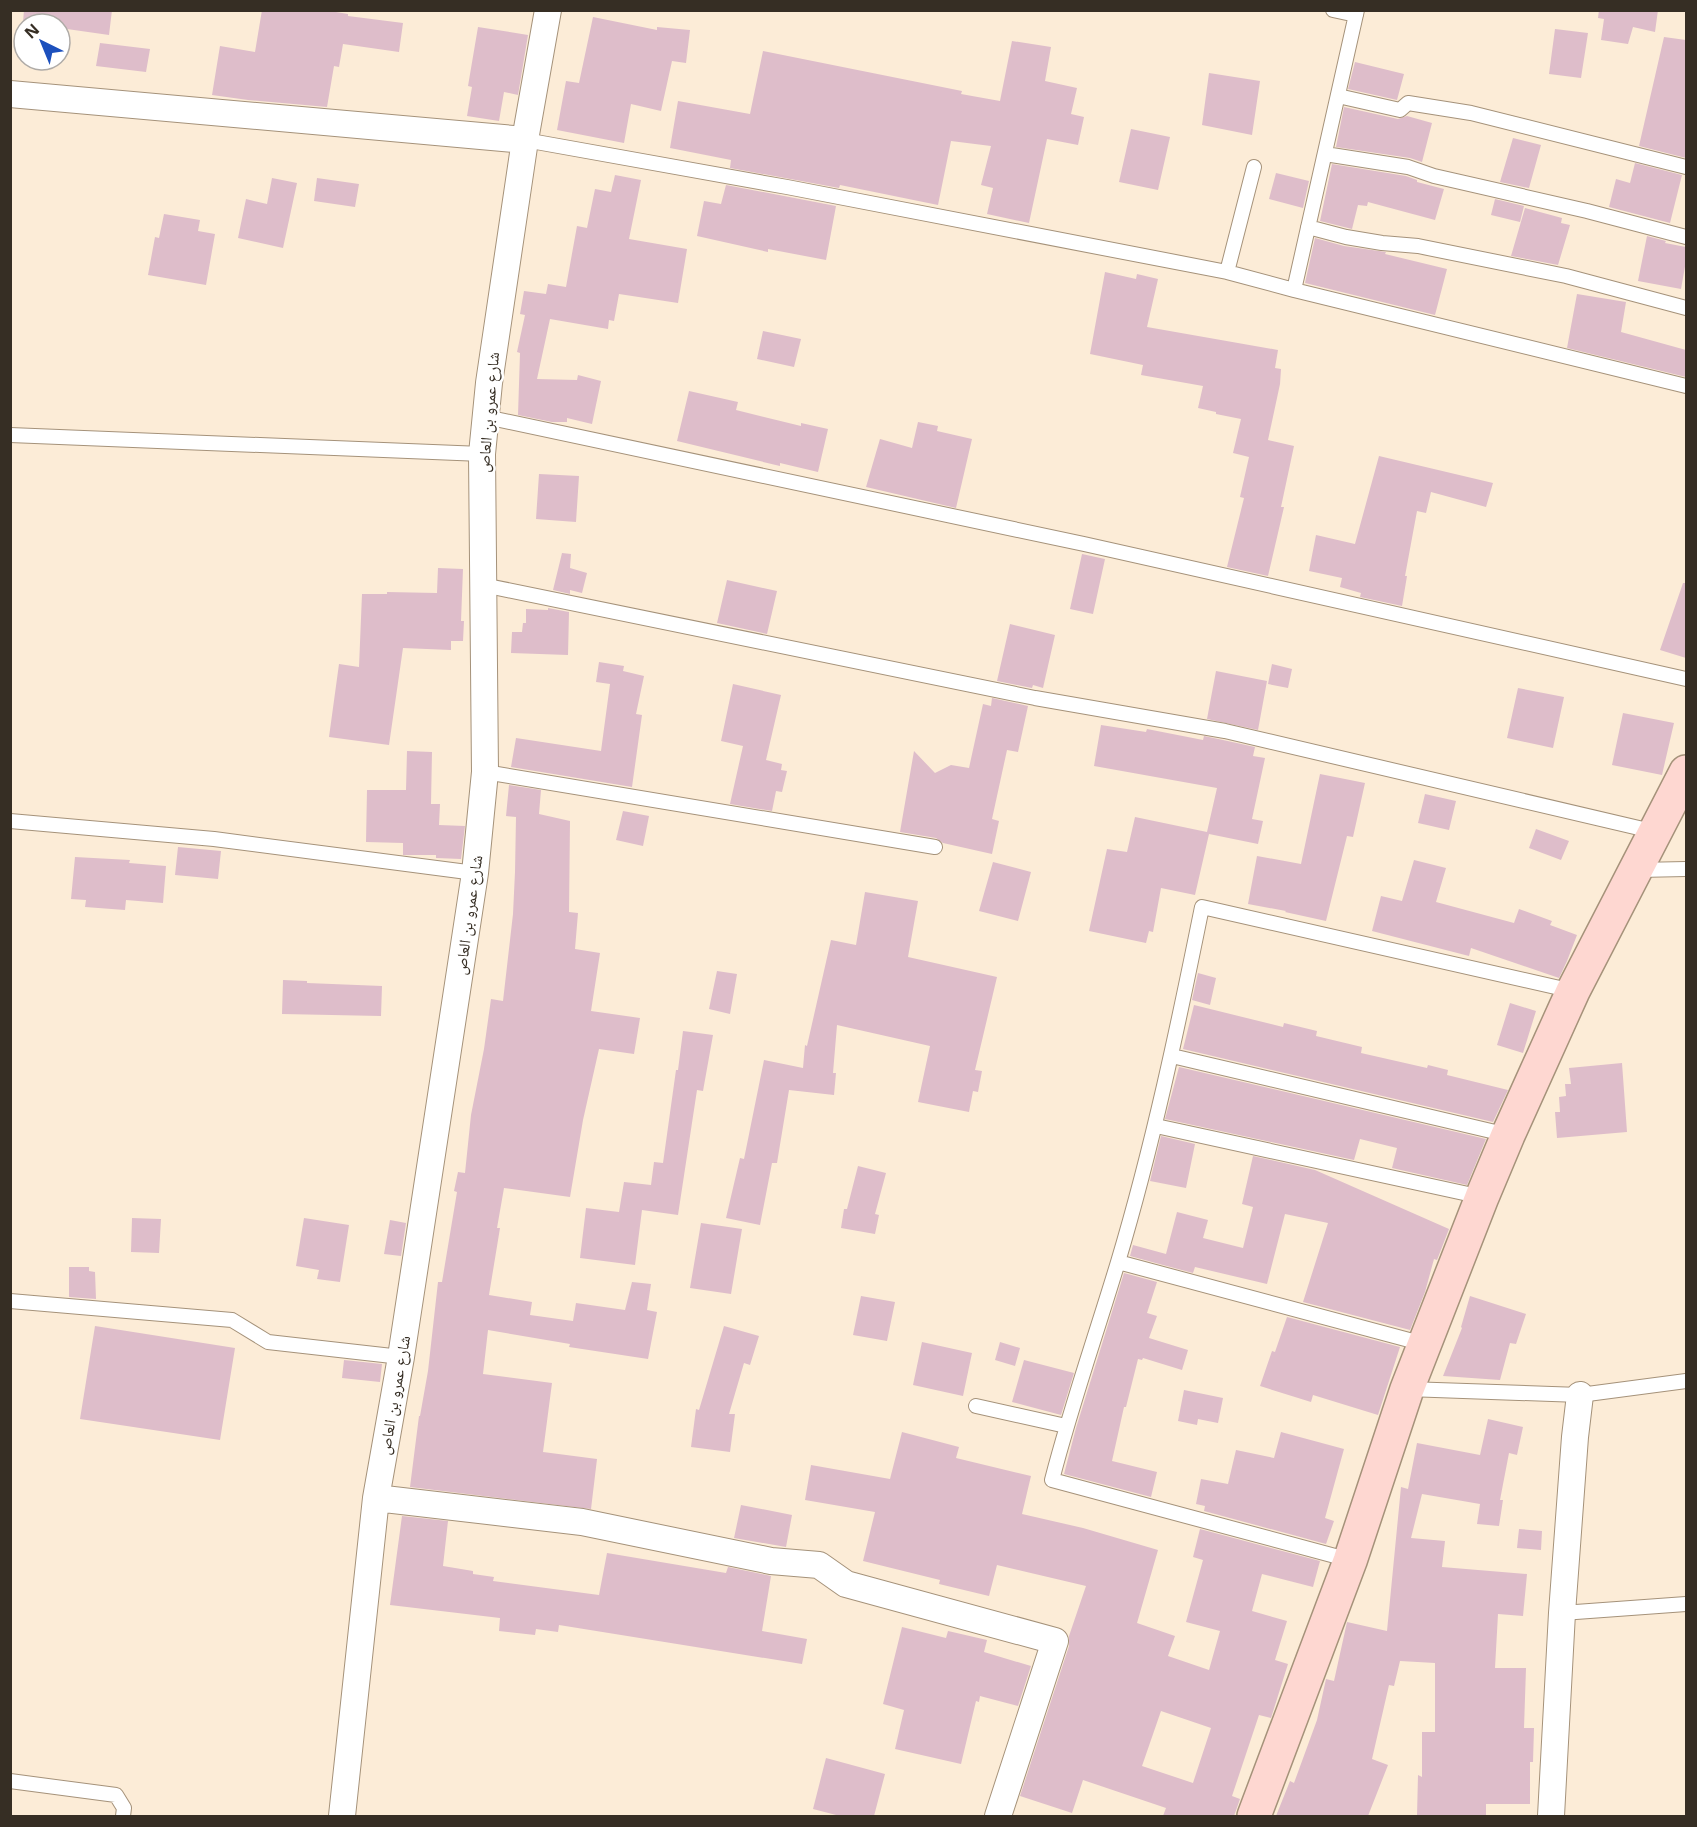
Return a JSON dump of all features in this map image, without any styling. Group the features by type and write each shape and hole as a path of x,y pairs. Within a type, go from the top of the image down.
{"street":[{"name":"شارع عمرو بن العاص","path":"342,1816 376,1498 401,1357 475,873 485,772 482,454 489,383 525,140 548,10"},
{"path":"10,94 525,140"},
{"path":"1254,1816 1350,1560 1407,1389 1482,1197 1573,991 1638,870 1686,772"},
{"path":"1551,1816 1562,1613 1580,1395"},
{"path":"376,1498 582,1522 771,1561 819,1565 846,1584 1055,1641 998,1816"}],"lane":[{"path":"1294,290 1356,13 1334,10"},
{"path":"1338,96 1400,110 1408,103 1471,113 1686,167"},
{"path":"525,140 787,187 1227,272 1686,386"},
{"path":"1324,154 1408,166 1434,176 1587,211 1686,237"},
{"path":"1227,272 1254,167"},
{"path":"1308,227 1346,237 1418,246 1566,276 1686,308"},
{"path":"486,417 1084,544 1686,680"},
{"path":"10,435 482,454"},
{"path":"483,585 1035,698 1225,731 1656,832"},
{"path":"485,772 935,848"},
{"path":"10,821 214,839 475,873"},
{"path":"1638,870 1686,868"},
{"path":"1350,1560 1052,1480 1066,1426 1118,1262 1156,1126 1202,907 1573,991"},
{"path":"1172,1056 1508,1135"},
{"path":"1156,1126 1482,1197"},
{"path":"1118,1262 1424,1344"},
{"path":"10,1301 232,1320 268,1342 401,1357"},
{"path":"1407,1389 1580,1395 1686,1381"},
{"path":"976,1406 1066,1426"},
{"path":"1562,1613 1686,1604"},
{"path":"10,1781 116,1795 124,1808 123,1816"}],"building":[{"path":"24,10 112,10 109,35 72,30 72,12 24,12"},
{"path":"262,10 324,10 348,14 348,16 403,23 399,52 343,44 339,67 334,66 327,107 212,95 220,46 255,52"},
{"path":"1599,10 1658,10 1655,32 1633,27 1628,44 1601,40 1604,19 1598,18"},
{"path":"593,17 657,30 657,27 690,30 686,63 672,61 661,111 631,104 624,143 557,130 566,81 579,83"},
{"path":"478,27 528,35 518,95 504,92 499,121 467,116 472,87 468,86"},
{"path":"1555,29 1588,33 1581,78 1549,74"},
{"path":"1664,37 1686,40 1686,158 1639,146"},
{"path":"1012,41 1051,47 1045,81 1077,88 1071,114 1084,117 1078,145 1047,139 1029,223 987,214 993,188 981,185 991,146 951,141 938,205 840,185 839,188 730,168 731,160 670,148 678,101 750,114 763,51 962,91 961,94 1000,101"},
{"path":"100,43 150,49 146,72 96,66"},
{"path":"1355,62 1404,74 1397,100 1348,89"},
{"path":"1209,73 1260,81 1252,135 1202,125"},
{"path":"1344,107 1398,119 1407,116 1432,123 1422,162 1410,158 1336,147"},
{"path":"1131,129 1170,137 1158,190 1119,182"},
{"path":"1513,138 1541,145 1529,188 1500,182"},
{"path":"1635,163 1682,175 1670,223 1609,207 1616,179 1630,183"},
{"path":"1332,164 1406,176 1417,182 1444,189 1435,220 1368,202 1367,206 1358,205 1352,229 1320,221"},
{"path":"1276,173 1309,181 1303,208 1269,199"},
{"path":"615,175 641,180 629,239 687,249 678,303 619,294 614,321 609,320 608,329 550,319 537,379 577,380 578,375 601,381 592,424 567,418 567,422 552,422 518,415 520,353 517,352 525,315 520,314 524,291 546,294 548,284 566,287 577,226 587,228 595,189 611,192"},
{"path":"272,178 297,183 283,248 238,238 246,199 267,204"},
{"path":"317,178 359,184 355,207 314,201"},
{"path":"726,185 836,206 826,260 768,249 768,252 697,236 704,201 721,204"},
{"path":"1495,199 1524,206 1520,222 1491,215"},
{"path":"1525,208 1562,218 1561,223 1570,225 1558,265 1511,256"},
{"path":"164,214 200,220 198,231 215,234 206,285 148,275 155,237 159,238"},
{"path":"1647,236 1666,241 1665,243 1686,247 1681,289 1638,281"},
{"path":"1315,238 1344,246 1386,252 1385,254 1447,269 1435,315 1305,283"},
{"path":"1105,272 1136,279 1137,274 1158,279 1147,327 1278,350 1275,368 1281,369 1280,384 1268,440 1294,446 1281,507 1284,507 1268,576 1227,567 1244,498 1240,497 1249,457 1233,453 1241,419 1198,408 1203,386 1141,375 1143,365 1090,354"},
{"path":"1577,294 1626,302 1621,332 1686,350 1686,377 1567,348"},
{"path":"763,331 801,339 794,367 757,359"},
{"path":"689,391 738,402 736,410 801,426 801,423 828,429 818,472 780,463 780,466 677,441"},
{"path":"918,422 938,426 937,431 972,439 956,508 866,487 880,439 912,448"},
{"path":"1379,456 1493,483 1486,507 1431,492 1426,513 1417,511 1402,606 1360,597 1361,593 1340,587 1342,578 1309,571 1316,535 1355,544"},
{"path":"539,474 579,476 576,522 536,519"},
{"path":"562,553 571,554 570,568 587,573 582,593 570,590 570,594 553,590"},
{"path":"1082,554 1105,559 1093,614 1070,609"},
{"path":"438,568 463,569 461,621 464,621 463,641 451,641 451,650 403,648 389,745 329,737 339,664 359,667 362,594 437,593"},
{"path":"727,580 777,591 767,634 717,623"},
{"path":"1683,583 1686,583 1686,658 1660,650"},
{"path":"548,608 569,612 568,655 511,653 512,632 522,632 523,623 526,623 526,609 548,610"},
{"path":"1010,624 1055,635 1043,688 997,681"},
{"path":"599,662 624,666 623,671 644,676 636,714 642,715 632,787 511,767 516,738 601,751 610,684 596,682"},
{"path":"1272,664 1292,669 1288,688 1268,684"},
{"path":"1216,671 1267,681 1258,730 1207,719"},
{"path":"733,684 781,695 766,760 782,764 781,770 787,771 782,792 776,791 772,811 730,804 743,746 721,741"},
{"path":"1518,688 1564,697 1553,748 1507,738"},
{"path":"992,698 1028,706 1018,752 1007,750 992,819 999,821 992,854 943,843 936,838 900,832 914,751 935,773 951,765 969,768 983,704 991,706"},
{"path":"1623,713 1674,723 1662,775 1612,765"},
{"path":"1101,725 1146,732 1147,729 1203,740 1204,736 1255,747 1253,756 1265,758 1252,819 1263,821 1258,844 1209,834 1195,895 1161,888 1153,932 1149,931 1146,943 1089,931 1107,849 1127,852 1135,817 1207,832 1217,788 1094,766"},
{"path":"407,751 432,752 431,804 440,804 439,825 465,826 461,859 436,858 436,855 403,855 403,843 366,842 367,790 406,790"},
{"path":"1320,774 1365,783 1353,837 1347,836 1326,921 1248,904 1257,856 1301,864"},
{"path":"509,785 541,790 539,814 570,821 569,912 578,913 575,949 600,953 591,1011 640,1018 634,1054 599,1049 583,1120 570,1197 504,1188 489,1295 532,1302 530,1315 573,1321 576,1303 625,1310 632,1282 651,1284 647,1310 657,1312 648,1359 569,1347 570,1344 488,1330 483,1374 552,1383 543,1452 597,1459 591,1509 410,1487 419,1416 428,1371 438,1282 442,1282 457,1192 454,1191 458,1172 465,1173 471,1115 491,999 503,1001 513,914 515,872 516,817 506,816"},
{"path":"1425,794 1456,801 1449,830 1418,823"},
{"path":"623,811 649,816 643,846 616,840"},
{"path":"1536,829 1569,841 1561,860 1529,848"},
{"path":"178,847 221,851 218,879 175,875"},
{"path":"75,857 130,860 129,863 166,866 163,903 126,900 125,910 85,907 86,900 71,899"},
{"path":"1414,860 1446,868 1436,902 1514,923 1519,909 1552,921 1550,925 1577,935 1559,978 1471,948 1469,956 1372,931 1381,896 1402,901"},
{"path":"993,862 1031,872 1018,921 979,911"},
{"path":"865,892 918,901 908,957 997,977 975,1070 982,1071 978,1092 973,1091 969,1112 918,1102 930,1046 837,1025 833,1073 836,1073 834,1095 789,1090 777,1163 772,1163 760,1225 726,1218 740,1158 744,1159 764,1060 803,1068 805,1045 807,1046 831,940 856,945"},
{"path":"717,971 737,974 730,1014 709,1009"},
{"path":"1198,973 1216,978 1210,1005 1192,1000"},
{"path":"283,980 382,986 381,1016 282,1014"},
{"path":"1510,1003 1536,1011 1523,1053 1497,1045"},
{"path":"1194,1005 1283,1027 1284,1023 1317,1031 1316,1036 1362,1047 1361,1053 1427,1068 1428,1065 1448,1070 1447,1075 1508,1090 1493,1122 1183,1049"},
{"path":"683,1031 713,1035 703,1091 697,1090 678,1215 642,1210 635,1265 580,1258 586,1208 619,1212 624,1182 651,1185 654,1162 663,1163"},
{"path":"1622,1063 1627,1132 1557,1138 1555,1112 1560,1112 1559,1097 1566,1096 1565,1084 1571,1084 1569,1068"},
{"path":"1179,1067 1486,1139 1467,1185 1392,1168 1397,1148 1360,1139 1354,1160 1165,1119"},
{"path":"1161,1136 1195,1144 1186,1188 1150,1181"},
{"path":"1253,1156 1315,1170 1449,1229 1437,1260 1434,1259 1425,1292 1410,1330 1303,1302 1328,1223 1285,1214 1267,1284 1195,1267 1193,1273 1130,1256 1133,1245 1166,1254 1177,1212 1208,1220 1203,1238 1243,1248 1253,1207 1242,1204"},
{"path":"858,1166 886,1173 875,1214 879,1215 875,1234 841,1228 844,1209 847,1209"},
{"path":"132,1218 161,1219 159,1253 131,1252"},
{"path":"304,1218 349,1225 340,1282 317,1279 319,1270 296,1266"},
{"path":"390,1220 406,1223 401,1256 384,1254"},
{"path":"701,1223 742,1229 731,1294 690,1288"},
{"path":"69,1267 89,1267 89,1271 95,1272 96,1299 69,1297"},
{"path":"1124,1273 1157,1282 1147,1313 1157,1316 1149,1338 1188,1350 1182,1370 1143,1358 1138,1359 1126,1407 1124,1407 1112,1461 1157,1472 1151,1497 1064,1474"},
{"path":"861,1296 895,1302 887,1341 853,1335"},
{"path":"1470,1296 1526,1314 1516,1344 1510,1343 1500,1380 1443,1376 1462,1328"},
{"path":"1287,1317 1400,1347 1378,1415 1313,1395 1311,1402 1260,1386"},
{"path":"95,1326 235,1348 220,1440 80,1419"},
{"path":"724,1326 759,1336 750,1365 744,1363 729,1414 735,1414 730,1452 691,1447 696,1409 699,1410"},
{"path":"922,1342 972,1353 963,1396 913,1385"},
{"path":"1000,1342 1020,1348 1015,1366 995,1360"},
{"path":"344,1360 382,1364 380,1382 342,1378"},
{"path":"1024,1360 1074,1373 1061,1415 1012,1402"},
{"path":"1184,1390 1223,1398 1218,1423 1198,1419 1197,1425 1178,1421"},
{"path":"1488,1419 1523,1427 1517,1455 1509,1453 1500,1500 1503,1500 1499,1526 1477,1524 1480,1504 1422,1494 1411,1538 1445,1541 1442,1567 1527,1574 1523,1616 1498,1614 1495,1668 1526,1668 1524,1728 1534,1728 1533,1762 1530,1762 1530,1804 1486,1804 1486,1816 1417,1816 1418,1775 1422,1777 1422,1732 1435,1732 1435,1663 1400,1661 1394,1686 1389,1685 1372,1759 1388,1765 1368,1816 1276,1816 1290,1781 1294,1783 1317,1720 1326,1679 1334,1681 1347,1622 1387,1631 1401,1487 1408,1489 1417,1443 1480,1455"},
{"path":"902,1432 959,1447 956,1458 1031,1476 1022,1514 1083,1528 1158,1550 1137,1623 1175,1636 1168,1656 1209,1670 1220,1631 1186,1622 1203,1560 1193,1557 1200,1529 1320,1561 1313,1587 1262,1574 1252,1611 1287,1621 1275,1660 1288,1664 1271,1718 1259,1715 1232,1796 1240,1799 1234,1816 1163,1816 1166,1808 1083,1780 1072,1813 1020,1796 1086,1586 997,1565 989,1596 939,1584 940,1580 863,1561 875,1512 805,1500 811,1465 890,1479","holes":["1161,1711 1211,1728 1193,1783 1142,1766"]},
{"path":"1281,1432 1344,1449 1325,1518 1334,1521 1326,1544 1204,1511 1205,1506 1196,1504 1201,1479 1228,1484 1236,1450 1274,1458"},
{"path":"741,1505 792,1515 786,1547 734,1538"},
{"path":"402,1516 448,1521 443,1566 494,1577 493,1581 599,1595 607,1553 726,1573 728,1567 771,1576 762,1631 807,1639 802,1664 559,1625 558,1632 536,1629 535,1635 499,1631 500,1618 390,1605"},
{"path":"1519,1529 1542,1531 1541,1550 1517,1548"},
{"path":"902,1627 946,1638 948,1631 987,1640 984,1652 1031,1666 1018,1706 980,1696 979,1702 976,1701 961,1764 895,1749 904,1710 883,1704"},
{"path":"826,1758 885,1774 874,1816 840,1816 813,1809"}]}
